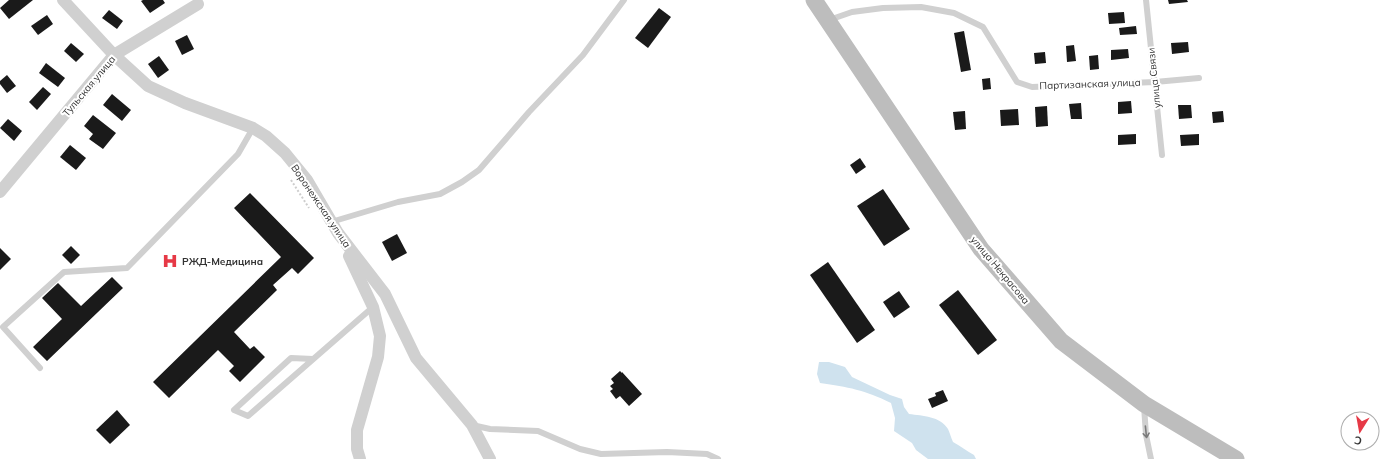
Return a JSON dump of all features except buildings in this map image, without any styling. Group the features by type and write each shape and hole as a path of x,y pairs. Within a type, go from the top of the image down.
{"main road":[{"name":"улица Некрасова","path":"814,0 981,249 1061,341 1144,404 1236,459"}],"street":[{"name":"Воронежская улица","path":"62,0 114,55 148,86 184,103 253,128 266,136 285,153 307,180 338,233 385,294 416,358 472,425 490,459"},
{"name":"Тульская улица","path":"0,192 114,55 198,4"},
{"path":"338,233 373,307 380,336 378,357 357,430 357,449 360,459"}],"lane":[{"path":"331,222 398,202 440,194 462,182 479,170 529,112 583,55 624,0"},
{"name":"улица Связи","path":"1146,0 1162,155"},
{"name":"Партизанская улица","path":"826,20 852,12 883,8 921,7 954,13 983,27 1017,82 1032,87 1155,82 1199,78"},
{"path":"40,368 3,327 64,272 128,268 238,154 253,128"},
{"path":"313,359 291,358 234,410 248,416 373,307"},
{"path":"1144,404 1146,434 1151,459"},
{"path":"472,425 490,429 538,431 580,449 601,454 667,452 707,454 718,459"}],"path":[{"path":"289,177 309,208"}],"water":[{"path":"819,362 829,362 845,367 852,377 902,399 904,407 909,414 931,417 940,421 948,429 953,442 974,455 976,459 928,459 916,450 912,443 894,431 895,418 891,403 873,395 856,390 820,383 817,374"}],"place":[{"name":"РЖД-Медицина","path":"170,261"}]}
